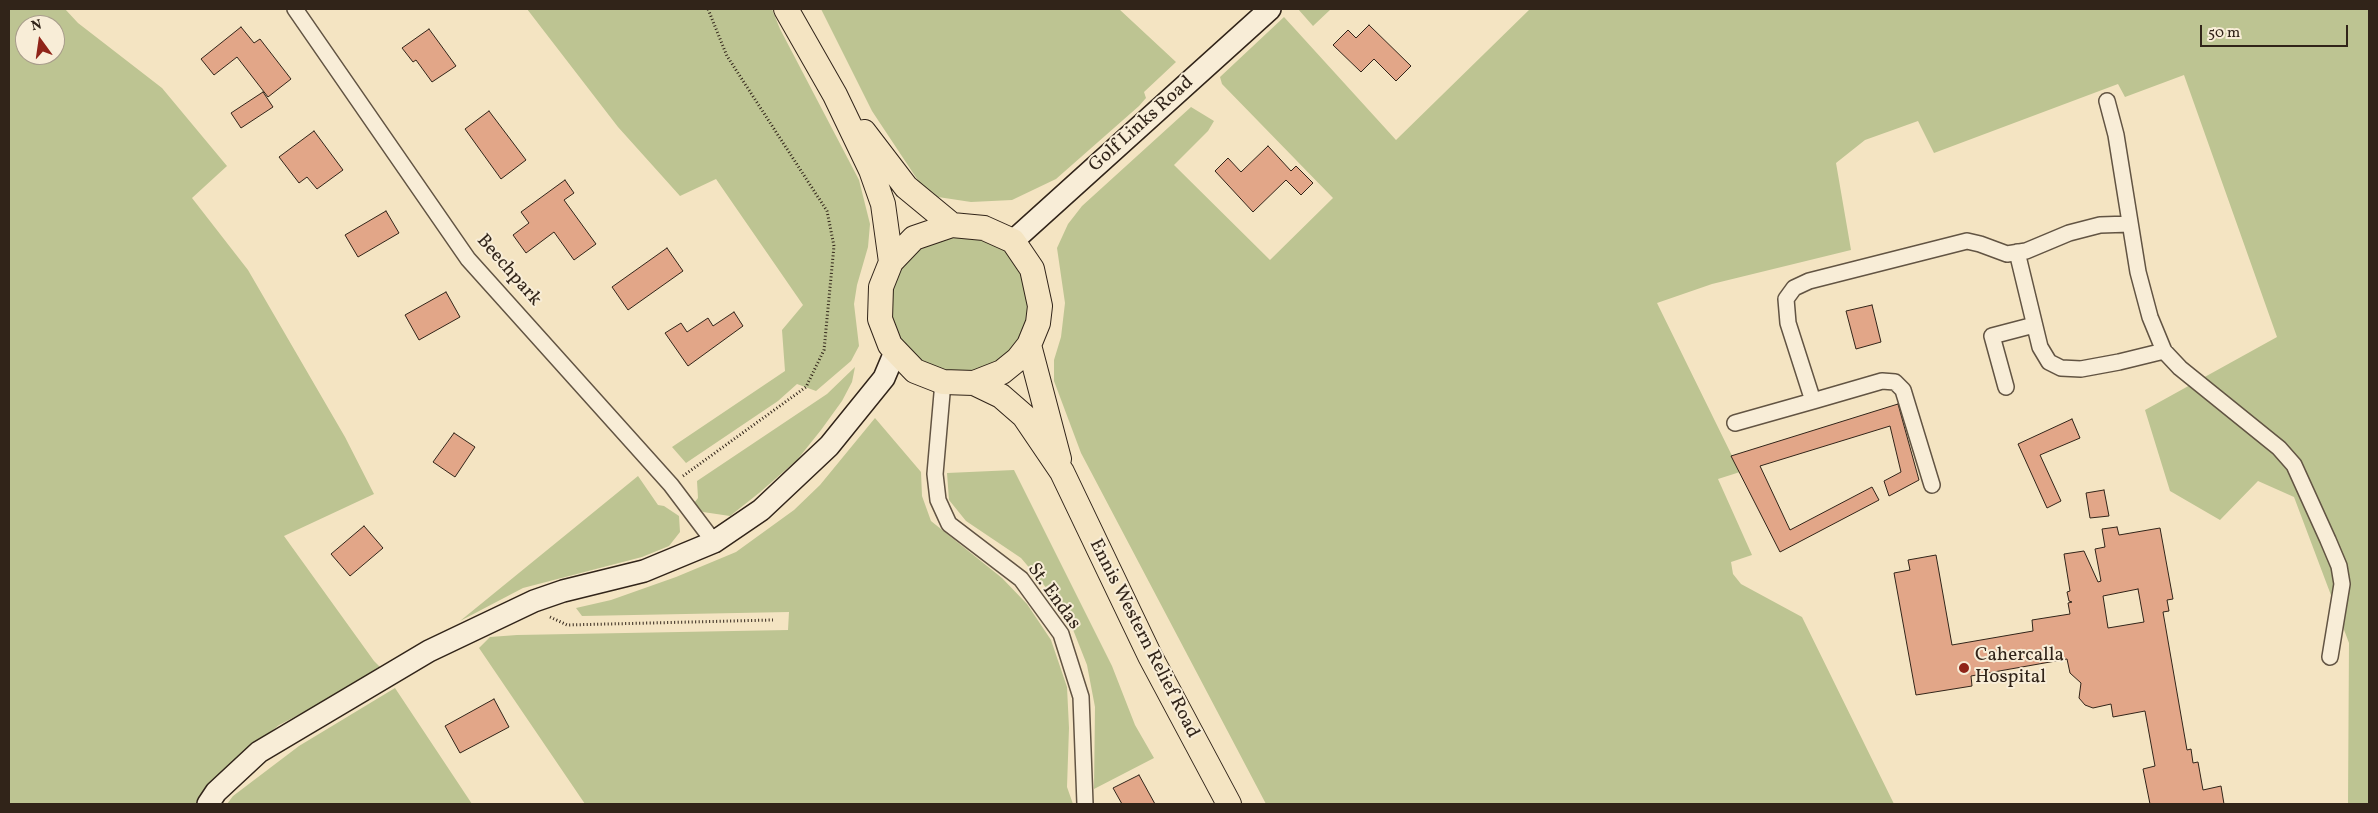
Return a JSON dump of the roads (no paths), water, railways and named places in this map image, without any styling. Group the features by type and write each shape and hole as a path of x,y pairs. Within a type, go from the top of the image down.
{"main road":[{"path":"786,9 835,95 871,170 883,204 891,262"},
{"name":"Golf Links Road","path":"1013,241 1270,9"},
{"path":"835,95 906,187 952,224"},
{"path":"952,224 984,228 1013,241 1032,270 1040,306 1038,323 1029,345 1018,359 1002,372 974,383 943,382 915,371 895,352 880,319 881,287 891,262 914,238 952,224"},
{"name":"Ennis Western Relief Road","path":"1029,345 1062,472"},
{"path":"208,804 216,792 259,752 429,651 534,600 644,570 714,542 761,510 829,446 884,378 895,352"},
{"name":"Ennis Western Relief Road","path":"974,383 1002,396 1024,416 1062,472 1150,656 1229,804"}],"street":[{"name":"Beechpark","path":"295,9 468,259 671,485 714,542"},
{"path":"2107,101 2116,135 2138,272 2150,317 2164,351 2180,368 2253,424 2280,448 2294,465 2339,566 2342,584 2330,657"},
{"path":"1813,401 1788,323 1786,299 1794,288 1809,281 1967,241 2006,254 2026,251 2077,231 2100,225 2130,224"},
{"path":"2017,252 2040,347 2049,362 2061,368 2091,367 2164,351"},
{"path":"2006,388 1992,336 2034,325"},
{"name":"St. Endas","path":"943,382 936,474 938,500 949,524 1021,579 1060,634 1081,697 1085,804"},
{"path":"1735,424 1882,382 1895,382 1903,390 1932,485"}],"place":[{"name":"Cahercalla Hospital","path":"1964,668"}]}
